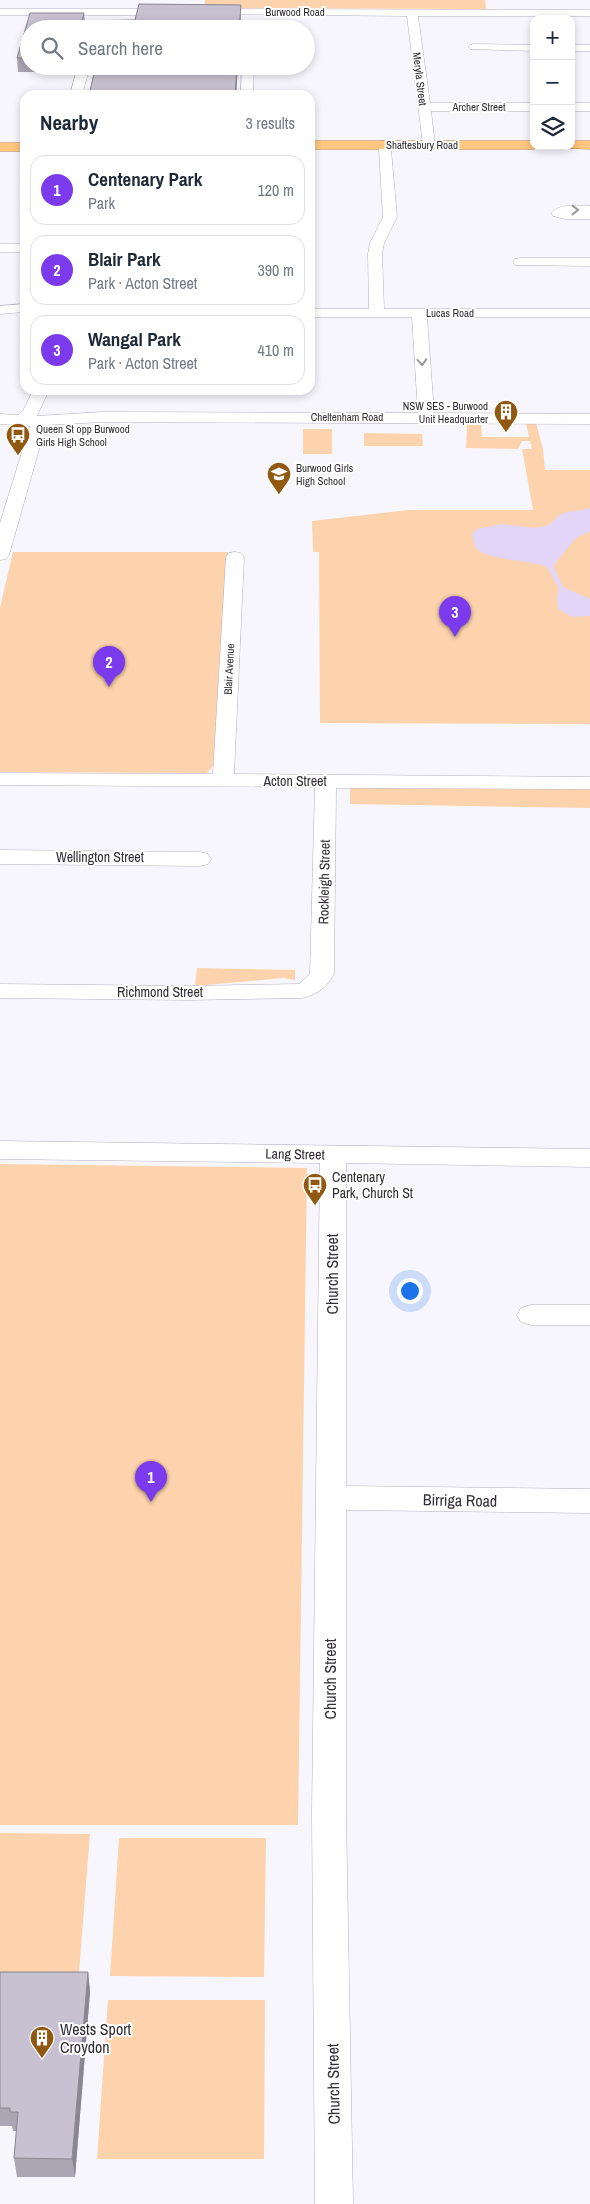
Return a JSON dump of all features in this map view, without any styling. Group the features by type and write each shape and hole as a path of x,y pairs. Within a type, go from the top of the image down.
{"main road":[{"name":"Shaftesbury Road","path":"315,145 530,145"},
{"path":"575,145 590,145"},
{"path":"0,147 20,147"}],"street":[{"path":"492,0 495,13"},
{"name":"Burwood Road","path":"0,12 189,12 252,17 412,12 590,13"},
{"path":"93,20 94,12"},
{"name":"Meryla Street","path":"412,12 429,145"},
{"path":"474,48 530,48"},
{"path":"575,48 590,48"},
{"path":"77,90 82,75"},
{"path":"84,90 88,75"},
{"path":"247,90 248,75"},
{"name":"Archer Street","path":"424,107 530,107"},
{"path":"575,107 590,107"},
{"path":"377,313 375,254 377,243 390,217 385,150 382,145"},
{"path":"590,210 562,211 558,213 565,216 590,215"},
{"path":"0,248 20,248"},
{"path":"520,262 590,262"},
{"path":"0,312 20,310"},
{"path":"0,312 20,314"},
{"name":"Lucas Road","path":"315,313 590,313"},
{"path":"419,313 426,417"},
{"path":"0,555 32,438 28,430 35,417 40,395"},
{"name":"Cheltenham Road","path":"0,415 35,417 590,419"},
{"name":"Cheltenham Road","path":"0,419 35,417"},
{"name":"Blair Avenue","path":"223,780 235,557"},
{"name":"Acton Street","path":"0,779 590,783"},
{"name":"Rockleigh Street","path":"318,982 322,974 326,781"},
{"name":"Wellington Street","path":"0,857 200,859"},
{"name":"Richmond Street","path":"0,991 302,991 318,982"},
{"name":"Lang Street","path":"0,1150 590,1158"},
{"name":"Church Street","path":"333,1155 330,1812 334,2204"},
{"path":"531,1315 590,1315"},
{"name":"Birriga Road","path":"331,1498 590,1501"}],"shaded area":[{"path":"205,0 485,0 486,9 204,8"},
{"path":"526,423 536,423 543,449 545,470 590,470 590,724 320,723 319,552 313,552 312,521 408,510 533,510 522,449 532,449 530,441 522,441 518,449 466,448 467,424 481,424 482,437 529,437"},
{"path":"303,429 332,429 332,454 303,454"},
{"path":"364,433 422,434 423,446 364,446"},
{"path":"590,508 590,531 575,539 553,566 563,587 590,599 590,616 572,617 558,609 557,597 559,589 547,567 489,555 477,549 474,542 472,534 477,529 501,524 535,528 549,525 564,513"},
{"path":"13,552 228,552 213,766 207,773 0,772 0,608"},
{"path":"350,788 590,789 590,808 350,804"},
{"path":"197,968 295,970 295,980 283,978 195,986"},
{"path":"0,1164 307,1168 298,1825 0,1825"},
{"path":"0,1833 90,1834 79,1972 0,1972"},
{"path":"119,1838 266,1838 264,1977 110,1976"},
{"path":"108,2000 265,2000 264,2159 97,2159"}],"building":[{"path":"139,4 241,5 240,20 135,20"},
{"path":"30,13 84,13 82,20 28,20"},
{"path":"94,75 236,75 235,90 90,90"},
{"name":"Wests Sport Croydon","path":"0,1972 88,1972 72,2159 14,2158 18,2112 10,2112 10,2108 0,2108"}],"place":[{"name":"NSW SES - Burwood Unit Headquarter","path":"506,433"},
{"name":"Queen St opp Burwood Girls High School","path":"18,456"},
{"name":"Burwood Girls High School","path":"279,495"},
{"name":"Wangal Park","path":"455,637"},
{"name":"Blair Park","path":"109,687"},
{"name":"Centenary Park, Church St","path":"315,1206"},
{"name":"Centenary Park","path":"151,1502"},
{"name":"Wests Sport Croydon","path":"42,2059"}]}
